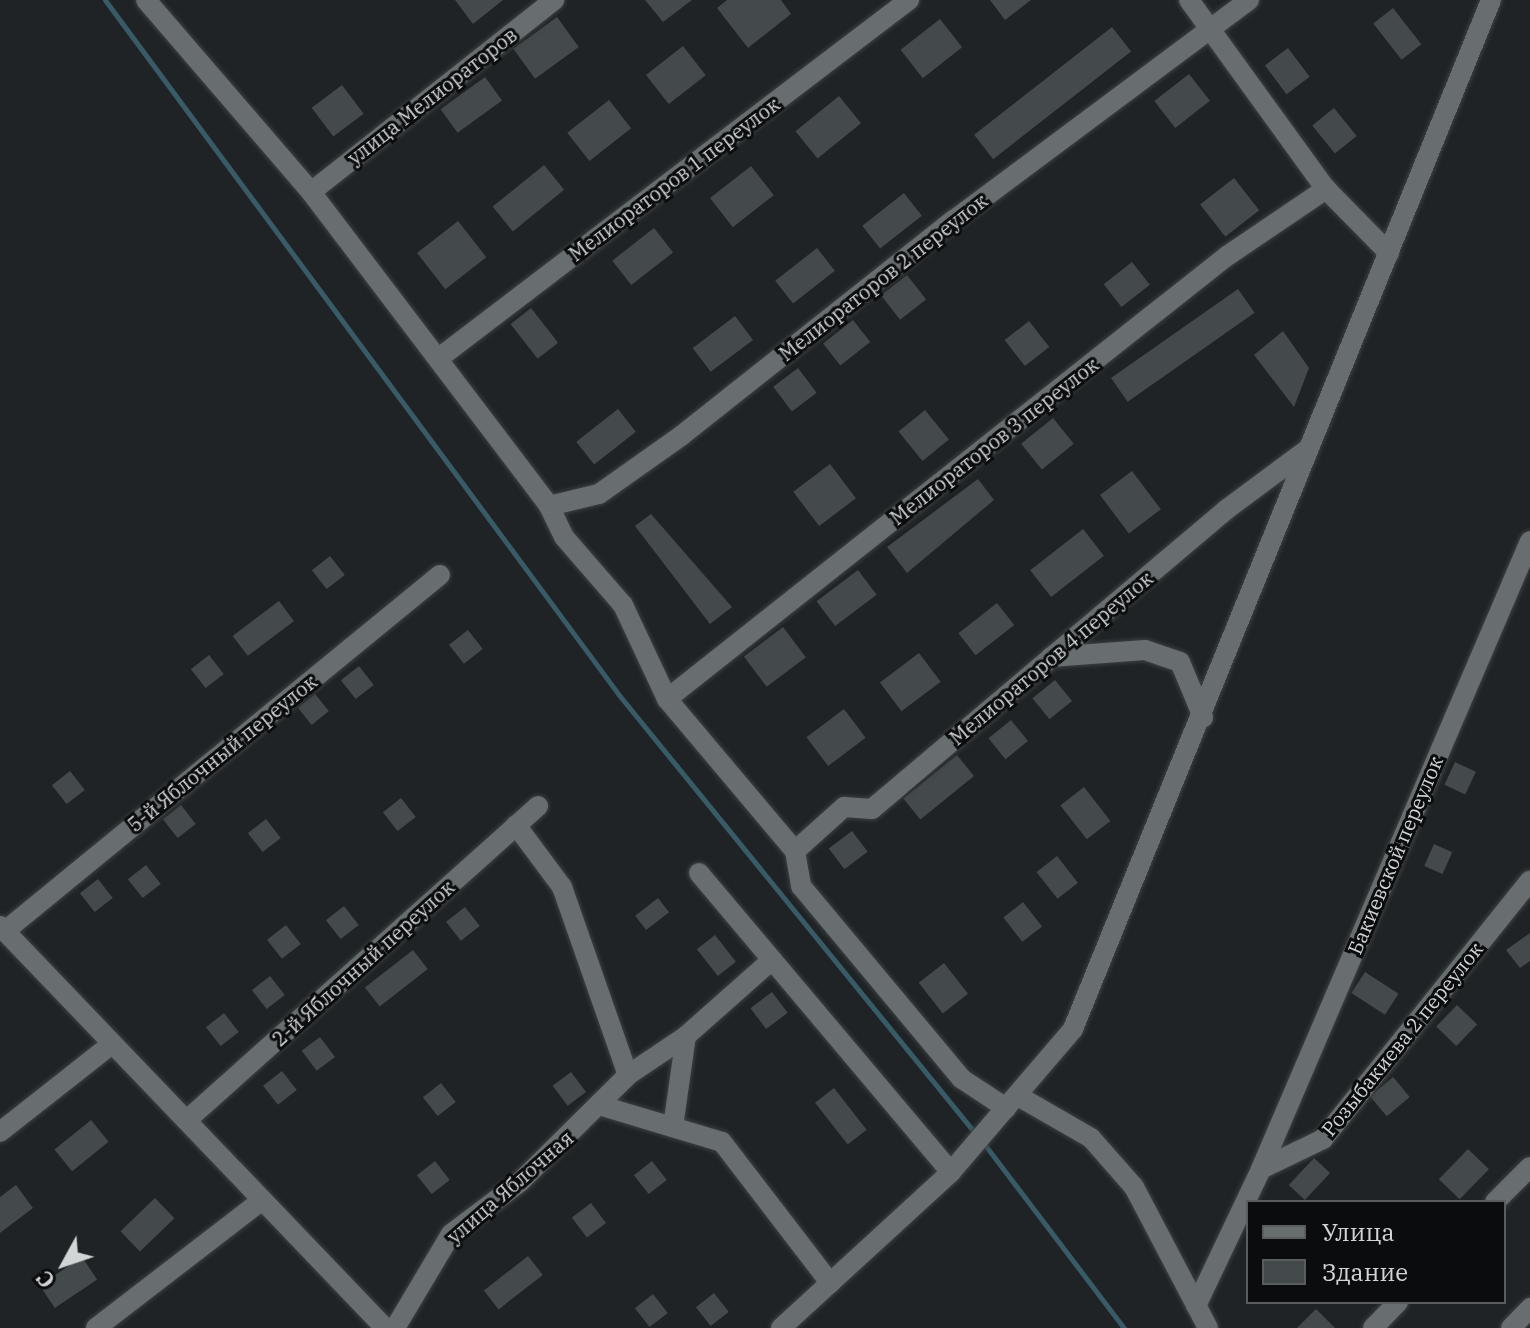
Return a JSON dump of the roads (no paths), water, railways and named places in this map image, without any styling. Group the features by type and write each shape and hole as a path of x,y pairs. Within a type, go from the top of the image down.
{"street":[{"path":"146,0 311,192 549,506 564,537 623,605 667,699 795,851 801,886 962,1079 1091,1138 1134,1187 1208,1328"},
{"name":"улица Мелиораторов","path":"311,192 554,0"},
{"name":"Мелиораторов 1 переулок","path":"439,358 909,0"},
{"path":"1189,0 1206,29 1326,189 1389,253"},
{"name":"Мелиораторов 2 переулок","path":"549,506 599,494 681,436 1206,29 1249,0"},
{"path":"781,1328 951,1172 1073,1029 1203,717 1306,451 1491,0"},
{"name":"Мелиораторов 3 переулок","path":"667,699 1227,256 1326,189"},
{"name":"Мелиораторов 4 переулок","path":"795,851 844,807 872,809 1227,509 1306,451"},
{"name":"Бакиевской переулок","path":"1261,1169 1530,541"},
{"name":"5-й Яблочный переулок","path":"2,928 440,575"},
{"path":"1051,657 1145,650 1180,662 1203,717"},
{"name":"2-й Яблочный переулок","path":"187,1120 538,806"},
{"path":"516,825 562,887 628,1075"},
{"path":"699,873 951,1172"},
{"name":"Розыбакиева 2 переулок","path":"1261,1169 1323,1139 1530,881"},
{"path":"2,928 385,1328"},
{"name":"улица Яблочная","path":"395,1328 451,1234 520,1182 602,1106 628,1075 686,1036 772,960"},
{"path":"673,1127 686,1036"},
{"path":"0,1132 112,1044"},
{"path":"602,1106 722,1142 830,1283"},
{"path":"1497,1200 1530,1167"},
{"path":"1246,1200 1261,1169"},
{"path":"96,1328 261,1201"},
{"path":"1196,1306 1246,1201"},
{"path":"1373,1328 1396,1304"},
{"path":"1511,1328 1530,1308"}],"waterway":[{"path":"105,0 619,695 975,1133"},
{"path":"982,1141 1124,1328"}]}
